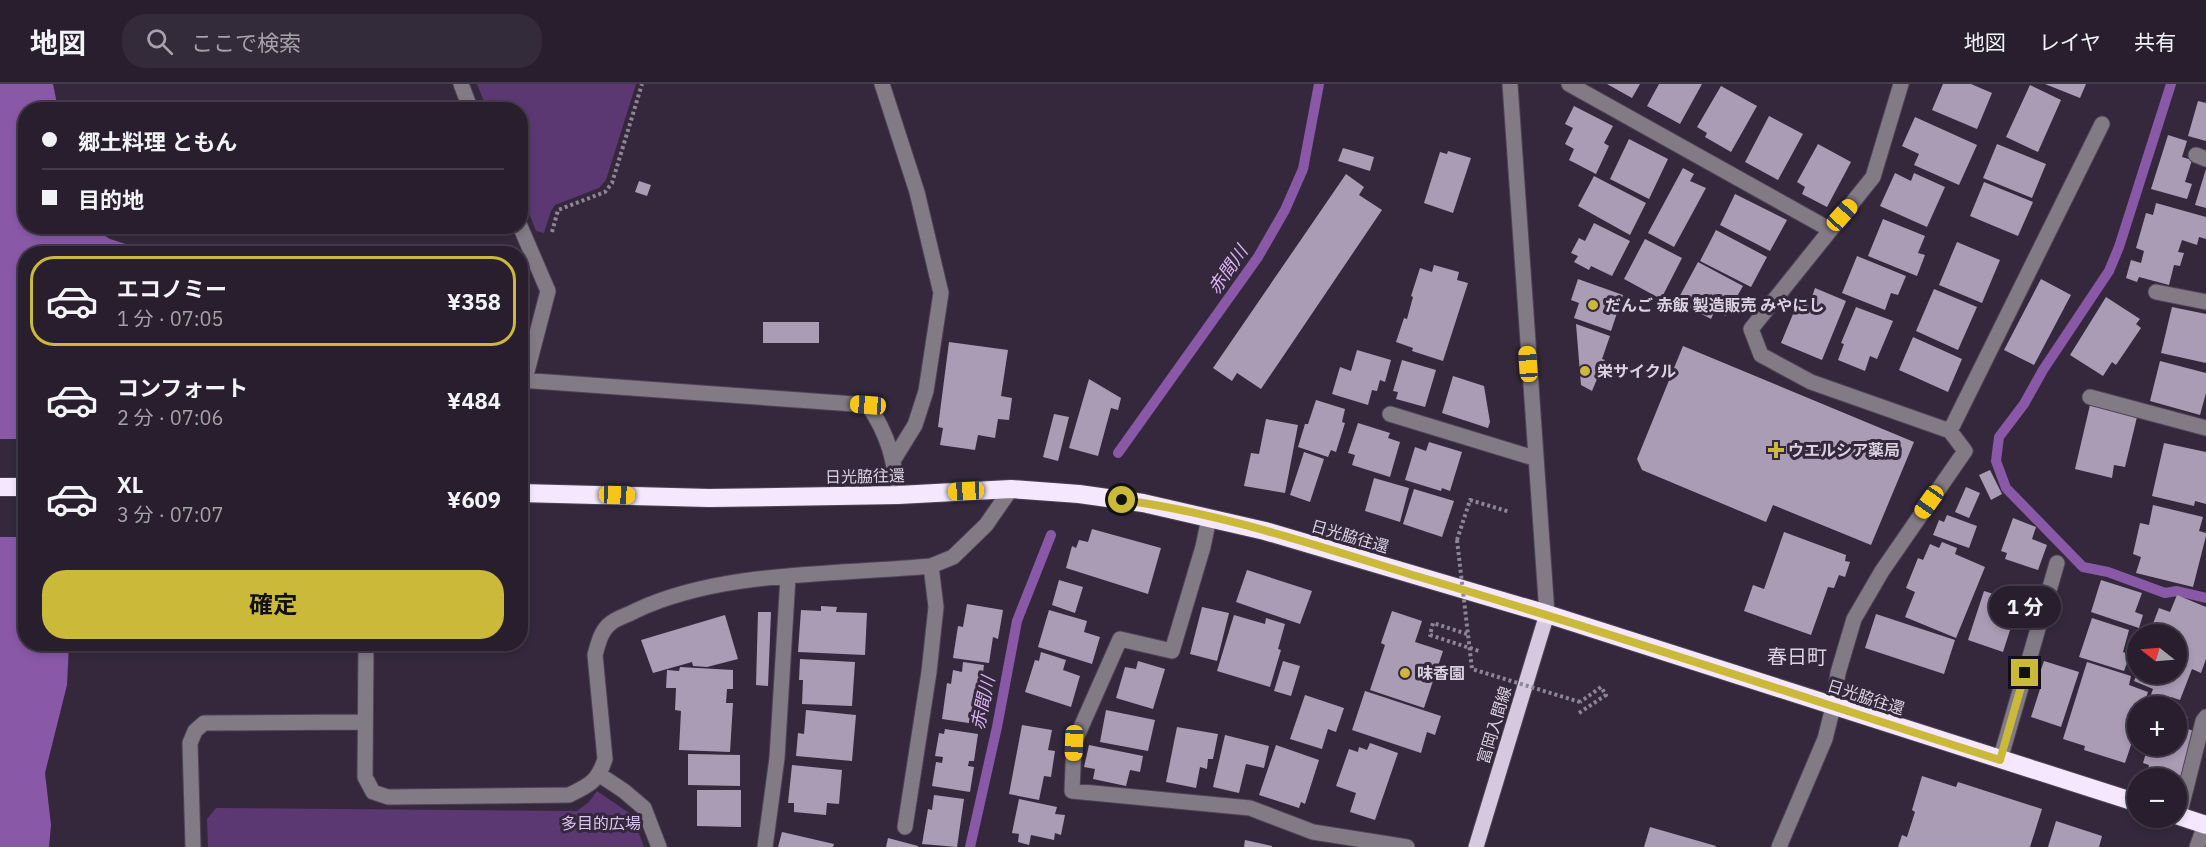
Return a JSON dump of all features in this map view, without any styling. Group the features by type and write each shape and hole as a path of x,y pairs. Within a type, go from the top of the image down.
{"highway":[{"path":"0,487 18,487"},
{"name":"日光脇往還","path":"528,493 709,498 898,495 1011,489 1079,494 1143,503 1264,531 1547,614 2127,800"},
{"path":"2187,818 2206,825"}],"main road":[{"name":"富岡入間線","path":"1476,847 1547,614"}],"street":[{"path":"461,84 468,102"},
{"path":"882,84 917,192 941,293 926,391 915,425 894,459"},
{"path":"1510,84 1534,458 1547,614"},
{"path":"1569,84 1829,229"},
{"path":"1779,847 1825,739 1838,673 1854,619 1882,571 1965,451 1950,431 1810,382 1761,356 1751,329 1873,177 1901,84"},
{"path":"1950,431 2102,124"},
{"path":"523,234 548,291 528,362"},
{"path":"2156,292 2206,302"},
{"path":"528,380 868,405 880,422 894,459 898,495"},
{"path":"2090,397 2206,428"},
{"path":"1390,414 1534,458"},
{"path":"366,651 365,777 374,792 388,797 569,795 584,788 600,775 605,759 595,655 599,639 610,623 657,601 713,585 931,566 953,557 986,525 1011,489"},
{"path":"1209,518 1203,547 1172,651 1120,639 1074,743 1072,791 1250,808 1313,832 1407,847"},
{"path":"2000,760 2057,563"},
{"path":"905,827 930,672 936,607 931,566"},
{"path":"765,847 777,758 788,577"},
{"path":"2187,781 2206,717"},
{"path":"193,847 190,743 195,730 204,723 365,722"},
{"path":"600,775 644,808 659,847"},
{"path":"2197,847 2206,825"}],"path":[{"path":"540,273 558,210 605,192 612,183 642,84"},
{"path":"1510,512 1470,500 1456,540 1472,669 1580,702 1602,687 1606,695 1579,713"},
{"path":"1467,634 1433,623 1430,636 1479,651"}],"green space":[{"path":"477,84 636,84 606,180 599,188 555,205 544,233 536,231 528,211 528,102 484,102"},
{"name":"多目的広場","path":"597,791 632,815 644,847 208,847 207,819 216,808 577,811 589,802"}],"shaded area":[{"path":"0,84 53,84 57,102 18,102 18,234 102,234 132,246 18,246 18,651 69,651 67,685 45,773 51,825 49,847 0,847"}],"pier":[{"path":"0,439 18,439 18,537 0,537"}],"building":[{"path":"1607,84 1640,84 1632,98"},
{"path":"1659,84 1702,84 1680,124 1647,106"},
{"path":"1943,84 1971,84 1992,93 1977,129 1932,110"},
{"path":"2045,84 2086,84 2080,98"},
{"path":"2030,85 2061,100 2038,152 2006,137"},
{"path":"1721,86 1757,106 1731,152 1705,137 1707,133 1697,127"},
{"path":"2198,101 2206,103 2206,141 2188,136"},
{"path":"1574,106 1613,126 1604,143 1609,146 1596,174 1569,160 1574,149 1565,144 1573,128 1565,124"},
{"path":"1769,116 1803,134 1778,180 1745,162"},
{"path":"1915,117 1977,145 1959,185 1914,165 1919,154 1902,146"},
{"path":"2168,135 2187,141 2182,157 2192,160 2185,182 2192,184 2187,199 2151,189"},
{"path":"1629,139 1668,159 1649,199 1610,179"},
{"path":"1818,144 1851,162 1827,207 1802,194 1805,187 1797,182"},
{"path":"1997,144 2046,164 2032,198 1983,178"},
{"path":"1343,148 1374,157 1370,171 1338,161"},
{"path":"1448,151 1471,158 1453,213 1424,203 1440,152 1447,154"},
{"path":"1683,168 1694,174 1690,181 1706,188 1674,247 1648,233"},
{"path":"2206,169 2206,208 2195,205"},
{"path":"1895,173 1911,181 1914,173 1945,187 1927,227 1880,206"},
{"path":"1346,174 1364,187 1359,195 1382,210 1261,389 1237,373 1232,381 1213,368"},
{"path":"1594,176 1646,203 1630,235 1578,206"},
{"path":"639,181 651,185 647,196 635,192"},
{"path":"1984,182 2033,202 2018,236 1970,216"},
{"path":"1735,194 1787,220 1770,251 1720,225"},
{"path":"2156,203 2206,217 2206,239 2199,237 2197,245 2182,240 2178,252 2184,253 2180,266 2174,265 2169,285 2139,277 2137,282 2126,278 2131,260 2141,263 2144,251 2136,248 2146,213 2153,215"},
{"path":"1883,219 1925,236 1918,253 1925,255 1917,276 1868,256"},
{"path":"1594,223 1630,241 1612,276 1591,266 1589,270 1574,262 1578,256 1571,253 1579,238 1585,241"},
{"path":"1716,230 1767,257 1751,287 1700,261"},
{"path":"1645,239 1682,258 1661,299 1624,279"},
{"path":"1957,242 2000,260 1982,303 1939,285"},
{"path":"1857,256 1906,276 1898,295 1891,293 1885,310 1842,293"},
{"path":"1698,262 1743,286 1726,316 1715,310 1711,319 1677,301"},
{"path":"1434,265 1459,272 1457,280 1468,283 1443,361 1412,351 1413,348 1396,342 1404,318 1407,319 1413,297 1411,296 1420,268 1432,272"},
{"path":"1578,279 1623,295 1611,331 1574,318 1579,303 1571,300"},
{"path":"2041,279 2071,295 2034,365 2004,350"},
{"path":"1815,288 1846,301 1822,360 1781,343 1798,302 1809,306"},
{"path":"1934,289 1977,307 1958,350 1916,331"},
{"path":"2106,297 2140,319 2136,324 2141,328 2116,365 2112,362 2103,376 2070,355"},
{"path":"1856,307 1893,321 1877,359 1870,356 1865,371 1838,360 1844,344 1841,343"},
{"path":"2172,307 2206,314 2206,363 2161,353"},
{"path":"763,322 819,322 819,343 763,343"},
{"path":"1576,324 1610,336 1602,359 1605,360 1592,391 1581,385"},
{"path":"1913,337 1962,359 1948,392 1899,370"},
{"path":"949,342 1008,350 1001,396 1012,398 1009,420 998,419 995,438 978,435 975,450 940,445 943,428 938,427"},
{"name":"ウエルシア薬局","path":"1683,346 1914,442 1871,545 1773,505 1766,522 1642,470 1637,459"},
{"path":"1357,350 1391,360 1385,382 1380,380 1377,391 1372,390 1368,405 1332,394 1340,367 1351,371"},
{"path":"1402,360 1436,370 1425,407 1396,399 1398,392 1393,391"},
{"path":"2160,361 2206,373 2206,393 2200,415 2150,401"},
{"path":"1453,376 1484,386 1490,422 1488,428 1442,413"},
{"path":"1089,379 1121,398 1118,410 1111,408 1098,456 1069,448"},
{"path":"1316,400 1345,409 1342,422 1345,423 1336,452 1331,450 1328,457 1298,447"},
{"path":"2090,405 2137,417 2125,467 2114,465 2112,478 2075,469"},
{"path":"1054,414 1069,417 1058,461 1043,457"},
{"path":"1266,419 1298,425 1285,493 1244,486 1251,453 1259,454"},
{"path":"1358,423 1390,433 1388,438 1400,442 1390,477 1352,465 1355,455 1348,453"},
{"path":"1429,442 1462,452 1450,491 1442,488 1441,491 1405,480 1415,447 1426,451"},
{"path":"2164,443 2206,452 2206,504 2195,501 2194,506 2152,496"},
{"path":"1304,452 1324,459 1310,502 1290,495"},
{"path":"1990,470 2002,494 1991,500 1979,475"},
{"path":"1374,478 1409,488 1400,522 1365,511"},
{"path":"1966,487 1980,493 1969,518 1955,512"},
{"path":"1414,489 1454,501 1442,537 1403,524"},
{"path":"2153,505 2203,517 2199,531 2206,533 2206,536 2193,587 2136,573 2141,557 2133,554 2140,523 2149,525"},
{"path":"1947,515 1977,526 1969,548 1933,535 1939,520 1944,522"},
{"path":"2013,518 2036,527 2032,539 2047,545 2038,570 2005,559 2007,553 2001,551"},
{"path":"1092,529 1161,548 1148,594 1066,568 1072,546 1076,548 1079,540 1088,542"},
{"path":"1784,532 1846,555 1845,561 1850,562 1845,577 1839,575 1834,588 1828,587 1811,635 1744,611 1753,585 1764,589"},
{"path":"1942,542 1957,548 1955,554 1985,567 1956,638 1905,617 1915,592 1906,588 1918,558 1923,560 1930,544 1939,548"},
{"path":"1247,570 1312,591 1300,624 1236,602"},
{"path":"1059,580 1083,587 1075,613 1052,605"},
{"path":"2101,580 2142,593 2135,612 2143,615 2140,624 2127,624 2091,612"},
{"path":"1984,591 2019,602 2003,652 1968,640"},
{"path":"2177,595 2206,607 2206,659 2201,673 2192,669 2187,682 2187,624 2153,624 2159,608 2170,612"},
{"path":"967,604 1003,610 998,639 993,637 989,663 953,658 958,626 963,627"},
{"path":"821,606 837,607 836,612 867,613 865,655 798,652 801,610 821,611"},
{"path":"1202,607 1229,613 1217,661 1190,654"},
{"path":"1049,610 1087,621 1084,632 1100,637 1092,664 1038,647"},
{"path":"1392,611 1422,621 1415,642 1443,651 1424,708 1370,690 1385,645 1381,643"},
{"path":"758,612 771,612 768,686 756,685"},
{"path":"1876,614 1955,640 1944,674 1865,648"},
{"path":"725,615 738,659 707,667 693,666 692,662 653,673 641,640"},
{"path":"1234,615 1265,624 1266,618 1285,624 1278,649 1281,650 1270,687 1217,671"},
{"path":"2092,618 2127,629 2123,652 2127,654 2127,663 2124,671 2079,657"},
{"path":"1041,652 1066,660 1063,670 1080,676 1071,707 1025,692 1035,660 1039,661"},
{"path":"800,659 855,662 852,706 802,704 803,680 799,680"},
{"path":"1138,661 1165,669 1153,709 1116,698 1125,667 1136,669"},
{"path":"1283,661 1300,666 1291,696 1274,691"},
{"path":"2044,661 2079,672 2061,727 2031,717 2041,686 2036,684"},
{"path":"963,662 984,665 979,701 985,701 982,725 942,719 947,683 951,684 953,670 962,672"},
{"path":"2087,662 2127,675 2127,684 2148,692 2147,696 2127,696 2127,756 2125,763 2084,750 2085,746 2063,739"},
{"path":"680,667 733,670 733,689 727,689 726,703 733,703 730,752 679,750 681,711 675,710 676,688 666,688 667,670 679,671"},
{"path":"2141,684 2186,684 2182,696 2150,696 2153,689"},
{"path":"1365,691 1441,716 1435,735 1427,732 1421,753 1352,730"},
{"path":"1305,695 1344,708 1336,732 1328,729 1322,749 1290,739"},
{"path":"806,710 856,715 852,761 796,756 798,733 804,734"},
{"path":"1106,710 1155,720 1148,751 1100,742"},
{"path":"1022,725 1052,730 1048,750 1055,751 1051,777 1044,776 1039,800 1009,794"},
{"path":"1177,727 1218,734 1213,759 1208,759 1207,769 1200,767 1196,788 1166,782"},
{"path":"945,729 978,734 974,761 969,761 968,766 974,767 970,792 932,786 936,762 942,763 943,757 935,756 939,733 944,734"},
{"path":"2187,729 2194,731 2187,755"},
{"path":"1225,735 1269,746 1264,768 1246,764 1239,793 1213,787"},
{"path":"1370,743 1398,753 1375,820 1350,812 1356,793 1336,786 1349,749 1358,752 1359,747 1367,750"},
{"path":"1089,745 1143,756 1140,772 1130,770 1126,786 1093,779 1095,769 1084,767"},
{"path":"1276,745 1319,760 1305,804 1301,802 1299,808 1259,795"},
{"path":"688,754 740,755 740,786 688,785"},
{"path":"2145,756 2187,756 2183,768 2148,768 2149,765 2143,763"},
{"path":"792,765 842,770 839,804 827,803 826,815 794,812 794,803 788,803"},
{"path":"1922,776 1956,787 1958,782 2042,809 2030,847 1898,847 1902,835 1907,837"},
{"path":"697,790 741,790 741,827 697,826"},
{"path":"934,795 964,799 957,847 922,844 928,809 932,810"},
{"path":"1019,799 1057,807 1055,814 1065,815 1061,835 1055,833 1054,840 1031,835 1029,845 1018,842 1019,834 1012,833"},
{"path":"2056,821 2102,836 2099,847 2048,847"},
{"path":"1650,827 1716,846 1644,847"},
{"path":"782,832 834,844 833,847 778,847"},
{"path":"888,838 918,846 918,847 886,847"},
{"path":"1245,840 1272,846 1272,847 1244,847"}],"waterway":[{"name":"赤間川","path":"1118,453 1258,257 1285,210 1303,169 1319,84"},
{"path":"2171,84 2119,247 2109,271 2043,370 2024,404 1999,437 1996,461 2006,488 2083,567 2108,572 2165,593 2177,591 2206,598"},
{"name":"赤間川","path":"970,847 997,727 1017,621 1051,535"}],"place":[{"name":"だんご 赤飯 製造販売 みやにし","path":"1593,305"},
{"name":"栄サイクル","path":"1585,371"},
{"name":"ウエルシア薬局","path":"1776,450"},
{"name":"味香園","path":"1405,673"}],"district":[{"name":"春日町","path":"1797,657"}],"route":[{"path":"1122,500 1264,531 1569,621 2000,760 2025,673"}]}
